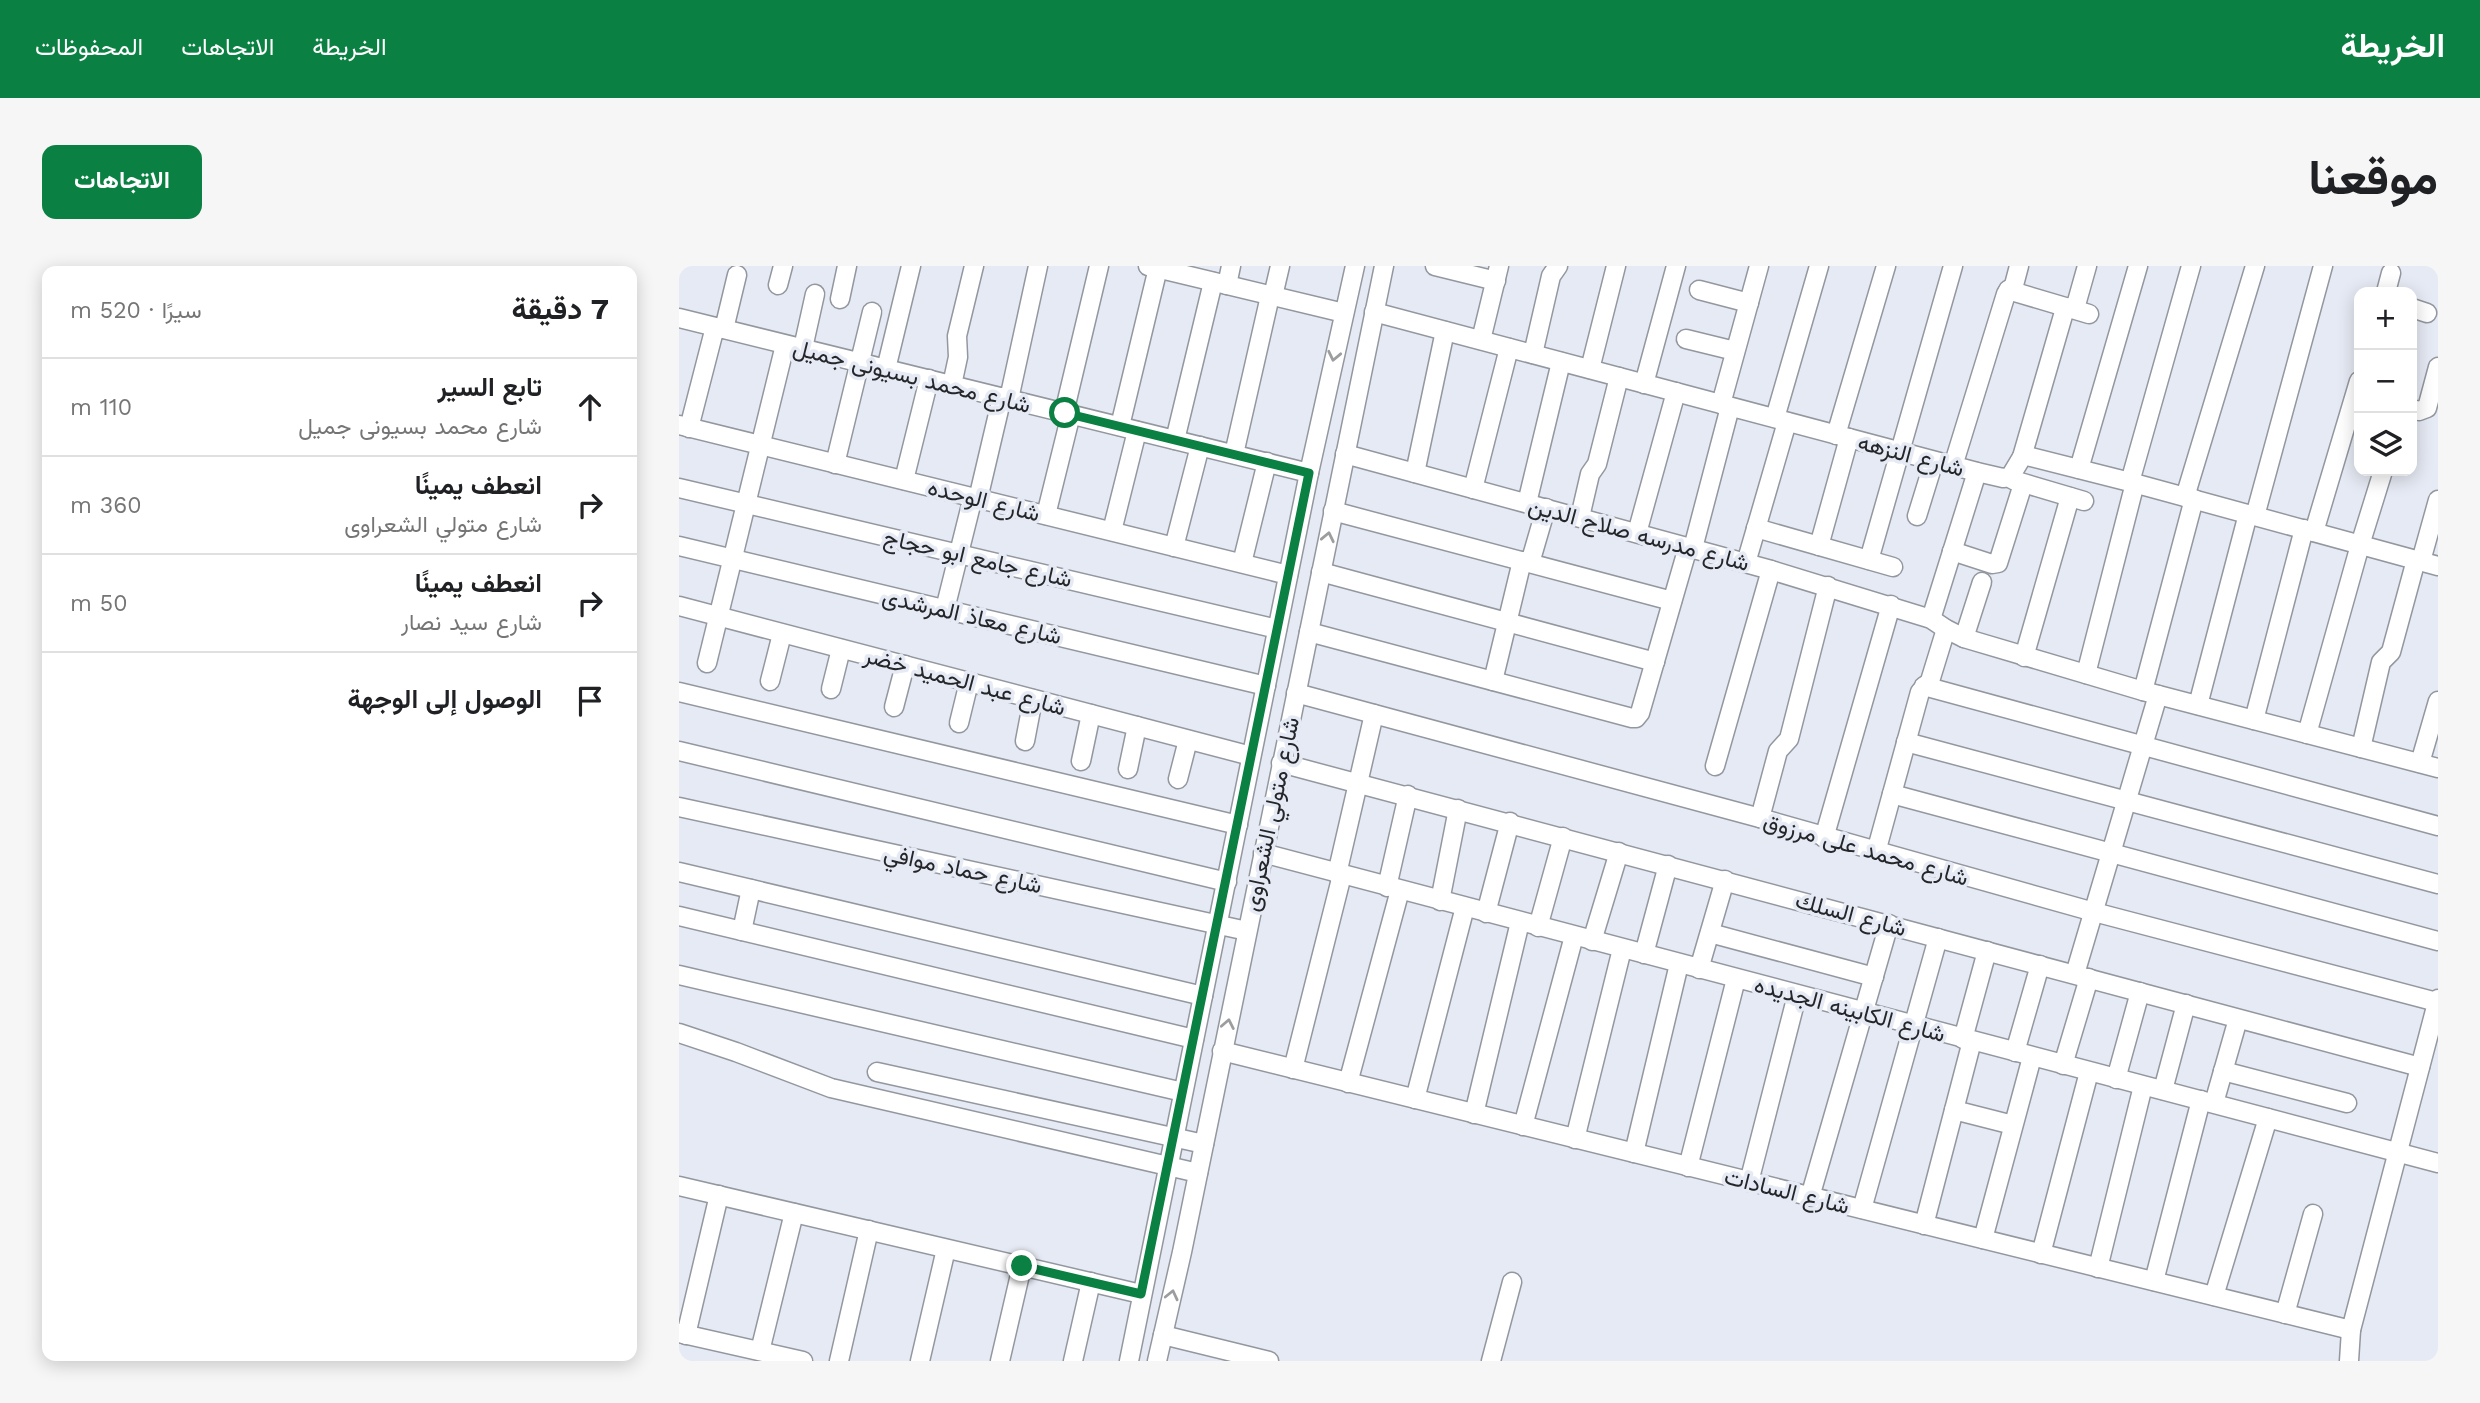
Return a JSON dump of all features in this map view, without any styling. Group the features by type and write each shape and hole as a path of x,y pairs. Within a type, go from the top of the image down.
{"street":[{"path":"778,285 783,266"},
{"path":"840,299 847,266"},
{"path":"886,369 911,266"},
{"path":"952,385 958,357 957,336 974,266"},
{"path":"945,609 1006,398 1038,266"},
{"path":"1046,515 1099,266"},
{"path":"1175,440 1220,284 1231,266"},
{"path":"1234,454 1280,266"},
{"name":"شارع متولي الشعراوى","path":"1129,1361 1309,473 1355,266"},
{"name":"شارع متولي الشعراوى","path":"1157,1361 1182,1252 1384,266"},
{"path":"1435,266 1497,274 1481,340"},
{"path":"1533,354 1551,276 1558,266"},
{"path":"1590,369 1616,266"},
{"path":"1644,384 1677,266"},
{"path":"1308,632 1636,718 1640,713 1690,547 1725,405 1735,351 1759,266"},
{"path":"1746,563 1819,266"},
{"path":"1819,546 1842,436 1886,266"},
{"path":"1869,560 1953,266"},
{"path":"1953,466 2008,290 2014,285 2019,266"},
{"path":"1952,551 1992,564 1998,563 2022,457 2064,312 2076,305 2087,266"},
{"path":"2079,469 2138,266"},
{"path":"2086,674 2191,266"},
{"path":"2063,1065 2094,912 2143,746 2150,693 2189,498 2255,266"},
{"path":"2198,705 2323,266"},
{"path":"1112,531 1129,428 1161,268 1344,313"},
{"path":"684,427 719,328 728,269"},
{"path":"2387,287 2391,273"},
{"path":"1699,290 1749,303"},
{"path":"2008,290 2089,314"},
{"path":"803,348 815,293"},
{"path":"835,464 872,312"},
{"name":"شارع النزهه","path":"1374,312 2077,499 2024,657"},
{"name":"شارع محمد بسيونى جميل","path":"679,318 1309,473"},
{"path":"1415,473 1445,331"},
{"path":"1686,339 1735,351"},
{"path":"707,663 785,345"},
{"path":"1473,488 1509,348"},
{"path":"1527,503 1561,362"},
{"path":"2417,411 2427,408 2438,367"},
{"path":"1580,517 1590,474 1597,464 1619,377"},
{"path":"904,481 929,379"},
{"path":"1637,533 1676,392"},
{"path":"2254,720 2309,531 2354,402"},
{"name":"شارع الوحده","path":"684,427 1288,575"},
{"path":"1174,547 1200,446"},
{"name":"شارع مدرسه صلاح الدين","path":"1345,454 1828,586 1891,605 1964,638 2024,657 2429,766"},
{"path":"2022,457 2027,456 2133,483 2425,562"},
{"path":"1917,516 1934,461"},
{"path":"1242,563 1267,462"},
{"path":"1877,852 1920,691 1930,681 1952,551 1977,472"},
{"path":"2307,734 2381,476"},
{"name":"شارع جامع ابو حجاج","path":"679,488 1277,629"},
{"path":"2361,748 2381,662 2391,652 2425,562 2438,500"},
{"path":"1493,681 1507,622 1546,508"},
{"path":"1333,511 1672,601"},
{"path":"1756,528 1893,567"},
{"name":"شارع معاذ المرشدى","path":"679,545 1266,685"},
{"path":"1715,766 1771,570"},
{"path":"1321,572 1655,662"},
{"path":"1964,638 1982,582"},
{"path":"1760,818 1779,751 1789,739 1828,586"},
{"path":"1824,838 1891,605"},
{"name":"شارع عبد الحميد خضر","path":"679,606 1251,756"},
{"path":"770,681 782,634"},
{"path":"831,689 841,649"},
{"path":"894,707 905,665"},
{"path":"959,723 968,682"},
{"path":"1924,686 2438,826"},
{"path":"679,692 1238,825"},
{"name":"شارع محمد على مرزوق","path":"1296,693 1760,818 2094,912 2438,1001"},
{"path":"1025,741 1033,699"},
{"path":"2429,766 2438,701"},
{"path":"1081,761 1091,714"},
{"path":"1293,1069 1374,714"},
{"path":"1128,769 1137,726"},
{"path":"1178,779 1188,740"},
{"path":"1906,742 2438,884"},
{"path":"679,751 1227,882"},
{"name":"شارع السلك","path":"1281,763 1563,836 2238,1019 2427,1064"},
{"path":"1892,794 2438,942"},
{"path":"1348,1083 1393,888 1408,795"},
{"name":"شارع حماد موافي","path":"679,807 1247,932"},
{"path":"1440,901 1458,809"},
{"path":"1486,913 1510,822"},
{"path":"1474,1114 1529,924 1563,836"},
{"path":"1592,941 1619,852"},
{"name":"شارع الكابينه الجديده","path":"1263,853 2438,1163"},
{"path":"1644,954 1668,865"},
{"path":"679,872 1203,996"},
{"path":"1699,969 1725,880"},
{"path":"742,931 751,889"},
{"path":"1415,1099 1465,907"},
{"path":"679,915 1194,1039"},
{"path":"1810,1196 1889,925"},
{"path":"1710,933 1874,977"},
{"path":"1523,1126 1574,936"},
{"path":"1862,1209 1938,938"},
{"path":"1575,1139 1622,949"},
{"path":"1924,1225 1954,1110 1987,951"},
{"path":"1634,1153 1679,964"},
{"path":"1983,1239 2013,1125 2040,965"},
{"path":"679,975 1183,1092"},
{"path":"1688,1167 1735,979"},
{"path":"2116,1079 2140,992"},
{"path":"1749,1182 1797,995"},
{"path":"2349,1361 2351,1330 2397,1152 2427,1064 2438,1001"},
{"path":"2163,1090 2186,1004"},
{"path":"2154,1281 2207,1102 2223,1071 2238,1019"},
{"path":"679,1033 831,1088 1198,1173"},
{"name":"شارع السادات","path":"1223,1051 2351,1330"},
{"path":"2223,1071 2347,1103"},
{"path":"877,1072 1204,1144"},
{"path":"2041,1254 2089,1072"},
{"path":"2098,1268 2143,1086"},
{"path":"1954,1110 2013,1125"},
{"path":"2214,1296 2268,1118"},
{"path":"679,1186 1141,1294"},
{"path":"719,1195 683,1334 803,1361"},
{"path":"760,1351 794,1213"},
{"path":"2285,1314 2313,1214"},
{"path":"839,1361 869,1230"},
{"path":"1151,1245 1182,1252"},
{"path":"920,1361 946,1248"},
{"path":"1000,1361 1022,1266"},
{"path":"1073,1361 1091,1282"},
{"path":"1491,1361 1512,1282"},
{"path":"1163,1335 1269,1361"}],"route":[{"path":"1022,1266 1141,1294 1309,473 1065,413"}]}
